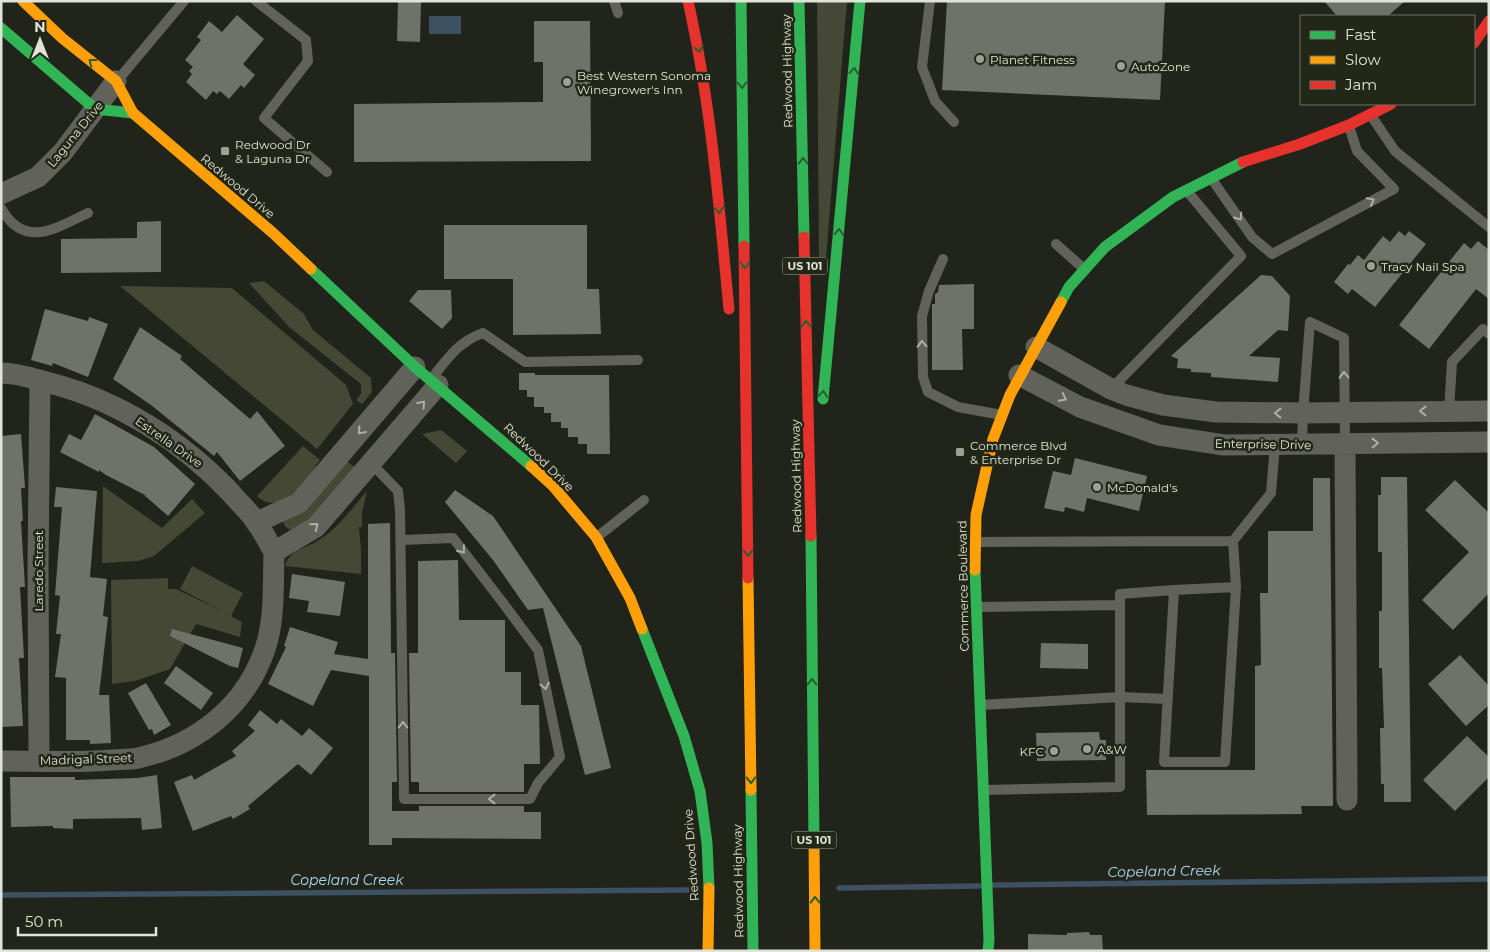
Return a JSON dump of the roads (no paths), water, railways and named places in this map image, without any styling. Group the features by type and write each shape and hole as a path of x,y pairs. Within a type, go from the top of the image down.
{"main road":[{"name":"Redwood Drive","path":"22,1 62,38 116,81 133,113 273,233 428,377 553,486 596,537 630,598 684,736 700,791 707,856 709,899 708,951"},
{"path":"688,1 699,48 710,114 730,319"},
{"name":"Redwood Highway","path":"741,1 753,950"},
{"name":"Redwood Highway","path":"800,1 811,530 815,950"},
{"path":"822,412 860,1"},
{"path":"1475,42 1489,21"},
{"path":"1,28 95,109 133,113"},
{"name":"Commerce Boulevard","path":"988,951 988,907 976,607 976,515 993,439 1019,375 1069,288 1084,269 1105,247 1173,197 1210,177 1248,160 1300,144 1349,125 1389,105"},
{"path":"734,358 748,504"},
{"path":"811,530 820,432"}],"street":[{"name":"Laguna Drive","path":"1,194 38,177 63,152 116,81"},
{"path":"1036,347 1111,389 1126,395 1163,404 1216,412 1302,413 1489,410"},
{"name":"Estrella Drive","path":"1,373 25,376 72,389 112,405 150,427 205,467 257,522 274,552"},
{"name":"Enterprise Drive","path":"1019,375 1080,407 1159,435 1224,445 1489,442"},
{"path":"274,552 316,527 372,464 428,377"},
{"path":"257,522 299,503 428,377"},
{"name":"Laredo Street","path":"40,380 38,566 40,761"},
{"path":"1345,444 1347,800"},
{"name":"Madrigal Street","path":"1,761 98,761 137,758 173,748 201,733 227,711 250,682 266,646 270,625 274,552"}],"lane":[{"path":"116,81 184,1"},
{"path":"256,1 306,40 308,61 264,118 327,172"},
{"path":"614,1 618,13"},
{"path":"930,1 922,67 935,100 954,122"},
{"path":"1363,105 1395,151 1489,226"},
{"path":"1210,177 1252,237 1272,254 1394,189 1357,151 1349,125"},
{"path":"1111,389 1241,256 1186,190"},
{"path":"1,208 7,219 23,231 48,232 88,213"},
{"path":"1056,244 1084,269"},
{"path":"943,259 922,316 923,377 928,392 958,407 1002,415"},
{"path":"1302,445 1302,413 1310,322 1344,338 1345,444"},
{"path":"1450,411 1452,362 1483,330 1489,334"},
{"path":"428,377 469,338 483,333 525,362 638,360"},
{"path":"1174,590 1164,762 1225,762 1236,587 1233,541 1271,493 1275,445"},
{"path":"372,464 398,491 402,540 404,799 530,799 538,783 560,757 538,650 453,538 402,540"},
{"path":"596,537 644,500"},
{"path":"975,542 1233,541"},
{"path":"983,790 1120,787 1120,594 1236,587"},
{"path":"976,607 1120,605"},
{"path":"980,705 1120,697 1168,699"}],"water":[{"path":"429,16 461,16 461,34 429,34"}],"waterway":[{"name":"Copeland Creek","path":"993,885 1489,879"},
{"name":"Copeland Creek","path":"839,888 979,886"},
{"name":"Copeland Creek","path":"1,895 692,890"}],"place":[{"name":"Planet Fitness","path":"980,59"},
{"name":"AutoZone","path":"1121,66"},
{"name":"Best Western Sonoma Winegrower's Inn","path":"567,82"},
{"name":"Redwood Dr & Laguna Dr","path":"225,151"},
{"name":"Tracy Nail Spa","path":"1371,266"},
{"name":"Commerce Blvd & Enterprise Dr","path":"960,452"},
{"name":"McDonald's","path":"1097,487"},
{"name":"A&W","path":"1087,749"},
{"name":"KFC","path":"1054,751"}]}
